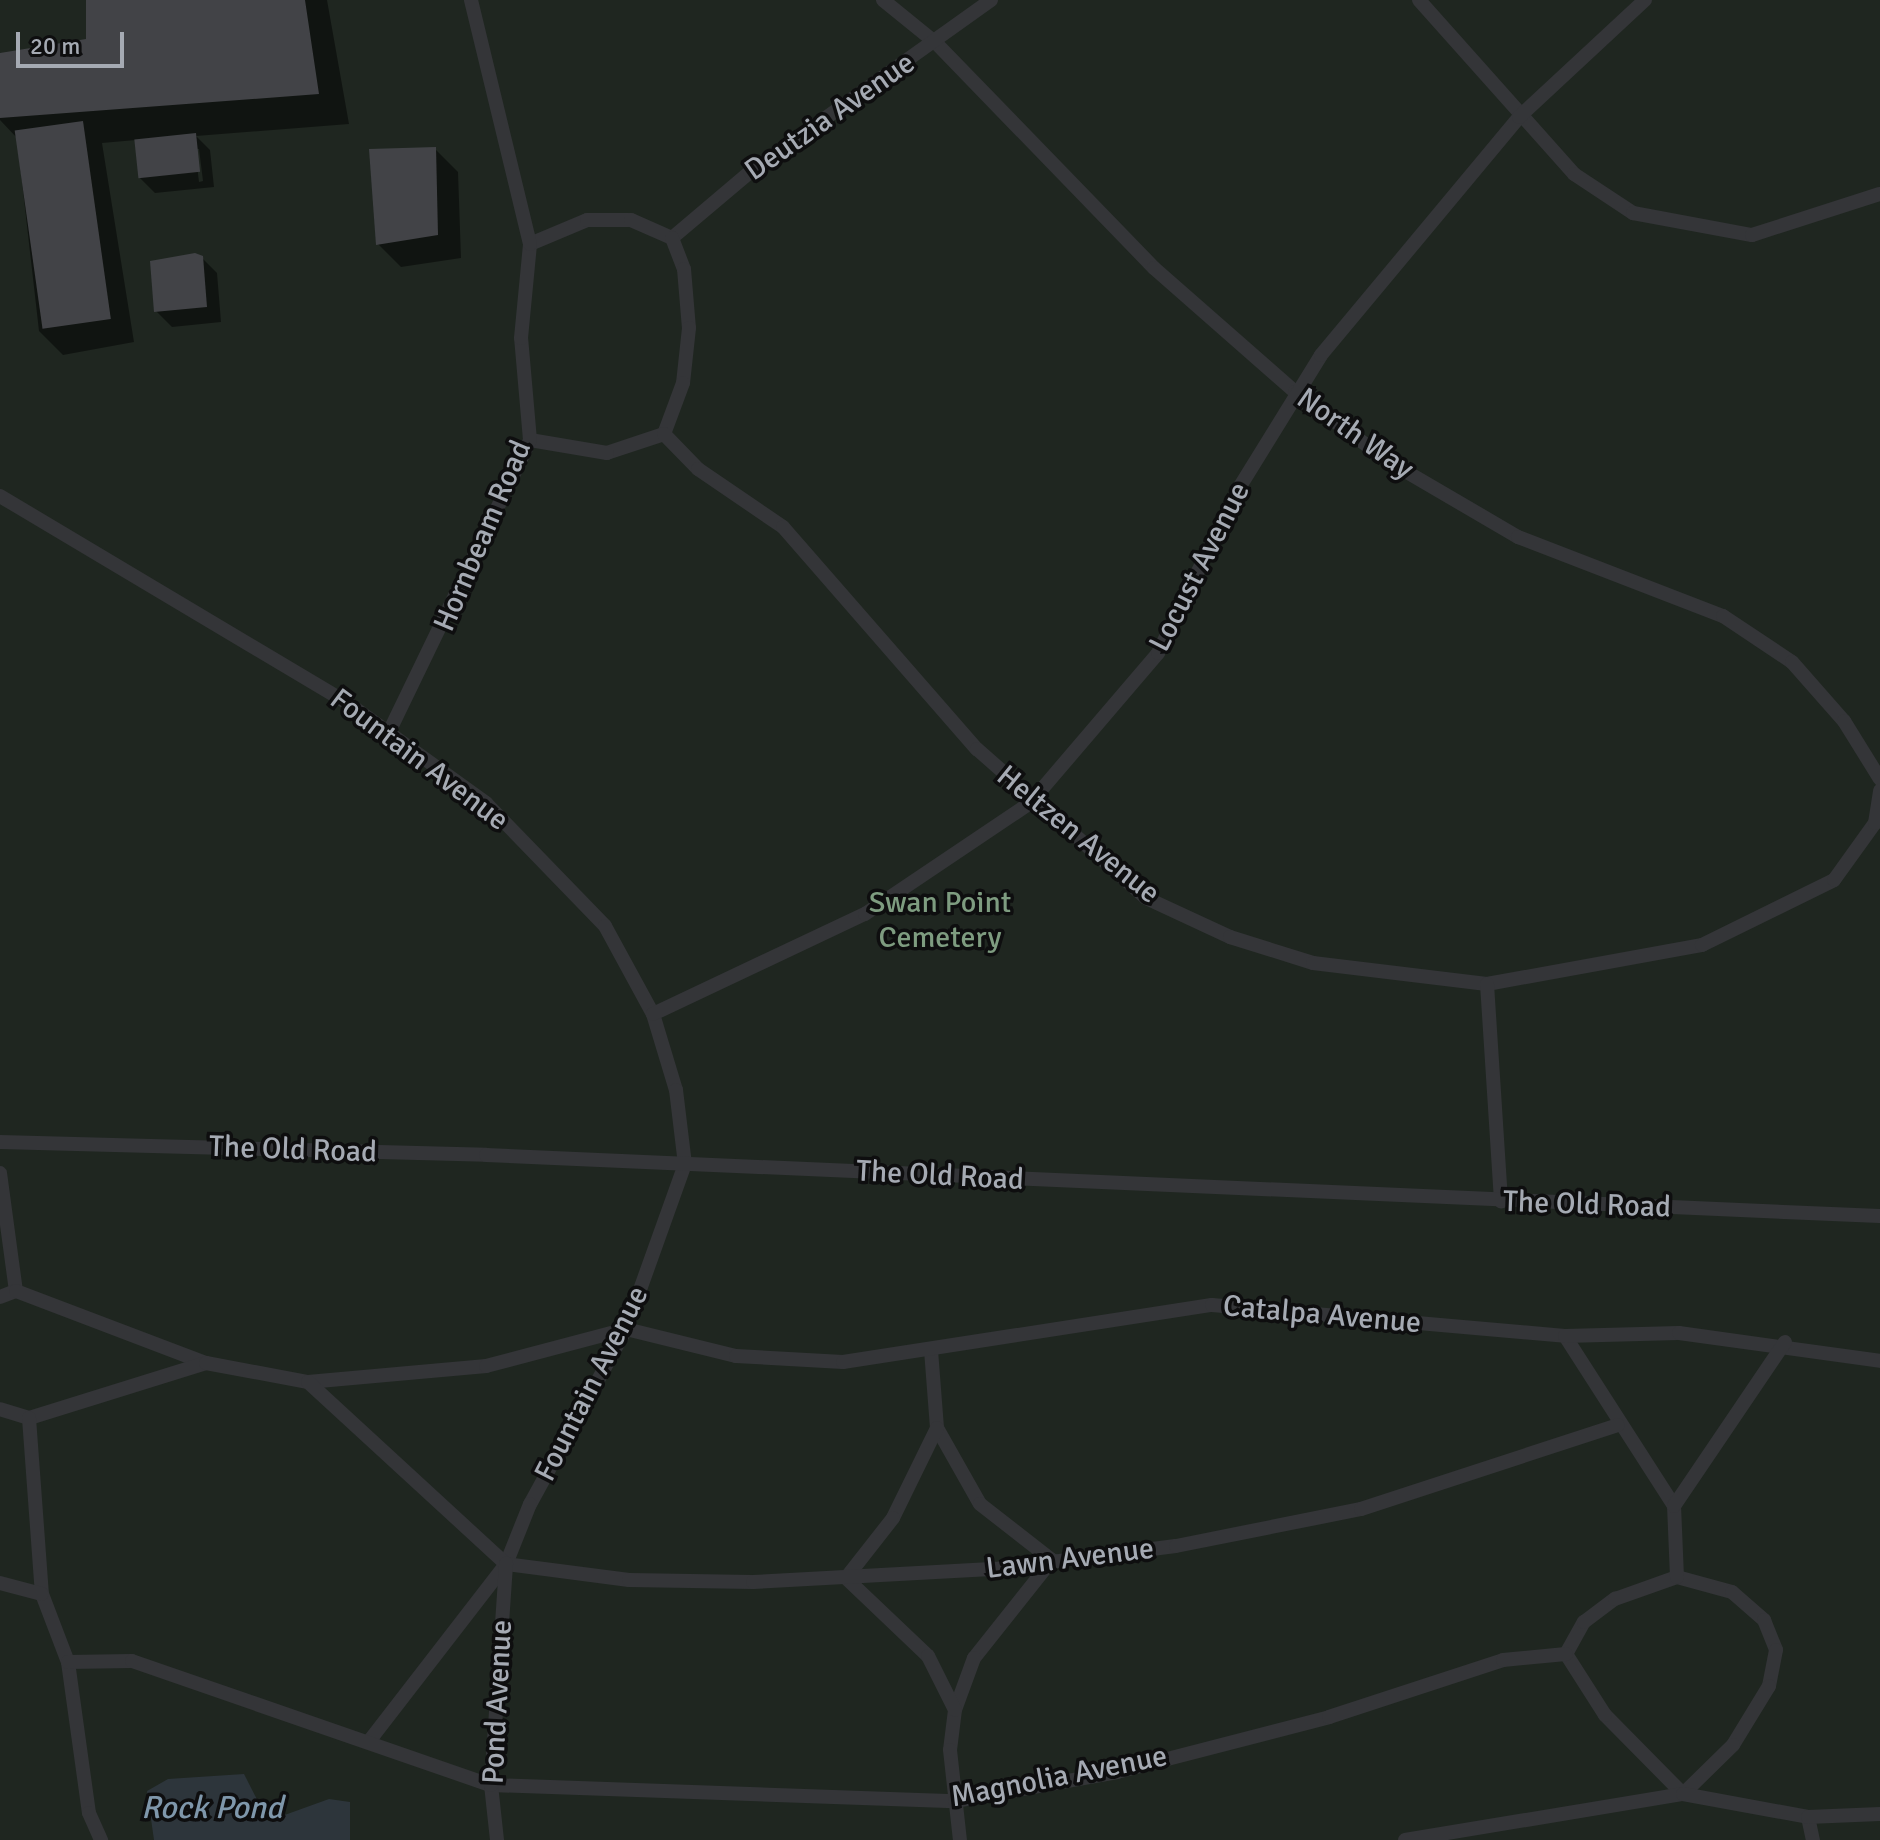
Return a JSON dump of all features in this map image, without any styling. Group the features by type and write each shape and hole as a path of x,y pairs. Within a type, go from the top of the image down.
{"lane":[{"name":"Hornbeam Road","path":"389,732 530,440 521,338 530,244 471,0"},
{"name":"North Way","path":"883,0 936,43 1154,268 1295,392 1388,461 1518,537 1734,623 1792,662 1844,721 1880,779"},
{"name":"Deutzia Avenue","path":"672,238 750,172 936,43 991,0"},
{"path":"1419,0 1519,117 1574,174 1633,213 1752,235 1880,194"},
{"name":"Locust Avenue","path":"653,1014 865,914 1030,803 1158,653 1295,392 1519,117 1645,0"},
{"path":"530,244 587,220 631,220 672,238 684,269 689,328 683,383 664,434 607,453 530,440"},
{"name":"Heltzen Avenue","path":"664,434 698,469 783,527 1030,803 1146,898 1230,937 1313,963 1487,984 1702,945 1834,880 1875,823 1880,790"},
{"name":"Fountain Avenue","path":"0,496 213,618 389,732 486,803 605,926 653,1014 676,1090 685,1164 626,1329 530,1504 506,1564 369,1741"},
{"path":"1487,984 1501,1202"},
{"name":"The Old Road","path":"0,1142 685,1164 1501,1202 1880,1216"},
{"path":"0,1173 16,1291"},
{"path":"0,1297 16,1291 206,1363 308,1382 486,1366 626,1329"},
{"name":"Catalpa Avenue","path":"626,1329 736,1356 843,1362 1212,1305 1565,1336 1679,1333 1785,1342 1880,1361"},
{"path":"1565,1336 1618,1425 1674,1506 1677,1577"},
{"path":"1674,1506 1785,1342"},
{"path":"931,1350 937,1428 980,1504 1052,1560 974,1658 955,1710 955,1801 960,1840"},
{"path":"0,1409 29,1418 206,1363"},
{"path":"308,1382 506,1564"},
{"path":"29,1418 42,1594 68,1662 89,1813 101,1840"},
{"name":"Lawn Avenue","path":"506,1564 629,1580 846,1578 1176,1546 1361,1509 1618,1425"},
{"path":"937,1428 893,1518 846,1578 928,1656 955,1710"},
{"name":"Pond Avenue","path":"497,1840 491,1785 506,1564"},
{"path":"1677,1577 1732,1592 1764,1620 1776,1650 1769,1686 1733,1745 1683,1794 1605,1715 1566,1654 1584,1622 1615,1599 1677,1577"},
{"path":"0,1583 42,1594"},
{"name":"Magnolia Avenue","path":"68,1662 132,1661 491,1785 955,1801 1117,1772 1329,1717 1503,1660 1566,1654"},
{"path":"1405,1840 1683,1794 1808,1817 1880,1814"},
{"path":"1808,1817 1813,1840"}],"green space":[{"name":"Swan Point Cemetery","path":"0,0 1880,0 1880,1840 0,1840"}],"water":[{"name":"Rock Pond","path":"244,1774 268,1821 329,1799 350,1802 350,1840 154,1840 147,1791 168,1779"}],"building":[{"path":"86,0 305,0 319,94 0,118 0,53 86,39"},
{"path":"83,121 111,319 43,329 15,131"},
{"path":"196,133 200,172 138,178 134,139"},
{"path":"436,147 438,235 376,245 369,149"},
{"path":"195,253 203,256 207,307 154,312 150,261"}]}
